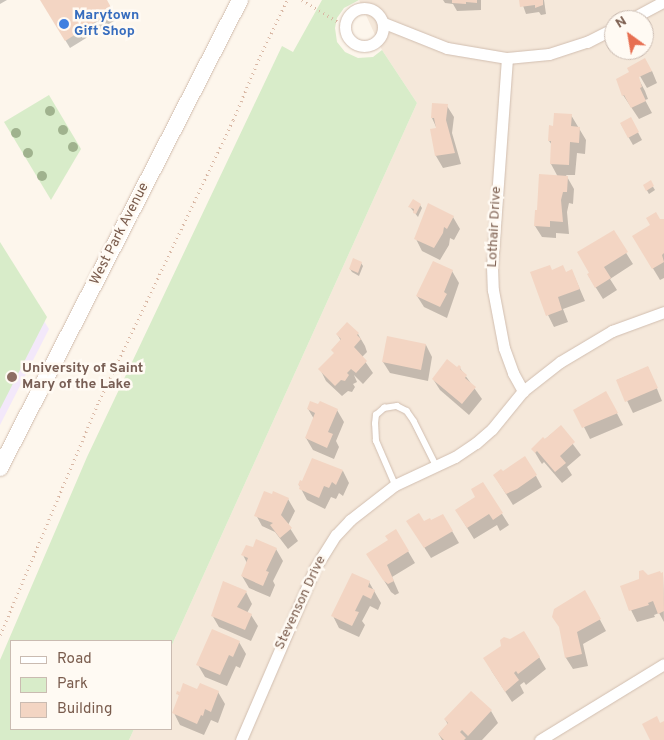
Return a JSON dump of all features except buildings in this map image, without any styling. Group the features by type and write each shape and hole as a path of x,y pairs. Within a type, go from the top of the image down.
{"main road":[{"name":"West Park Avenue","path":"0,468 240,0"}],"street":[{"path":"647,10 664,1"},
{"path":"384,23 382,36 378,41 366,47 360,46 348,39 345,26 346,20 354,10 366,8 377,12 384,23 447,48 507,58 549,54 587,42 604,33"},
{"name":"Lothair Drive","path":"507,58 494,222 493,282 504,348 513,373 523,392"},
{"name":"Stevenson Drive","path":"242,740 315,568 336,535 350,520 396,485 455,457 481,438 492,429 523,392 560,362 585,345 612,331 664,312"},
{"path":"540,740 664,664"}],"lane":[{"path":"396,485 376,440 376,415 384,408 396,406 407,411 436,465"}],"path":[{"path":"0,635 99,401 233,120 260,56 287,0"},
{"path":"302,0 345,26"}],"shaded area":[{"path":"359,0 664,0 664,740 129,740 134,730 172,730 172,645 417,103 382,50"},
{"name":"University of Saint Mary of the Lake","path":"0,251 49,329 0,425"}],"green space":[{"path":"322,0 359,0 344,8 337,18 335,28 337,42 345,52 358,58 373,57 382,50 417,103 172,645 172,640 10,640 10,730 134,730 129,740 0,740 0,660 87,457 282,46 293,52"},
{"path":"49,95 81,149 51,200 4,122"},
{"name":"University of Saint Mary of the Lake","path":"0,242 47,317 0,409"}],"place":[{"name":"Marytown Gift Shop","path":"64,24"},
{"name":"University of Saint Mary of the Lake","path":"12,377"}]}
